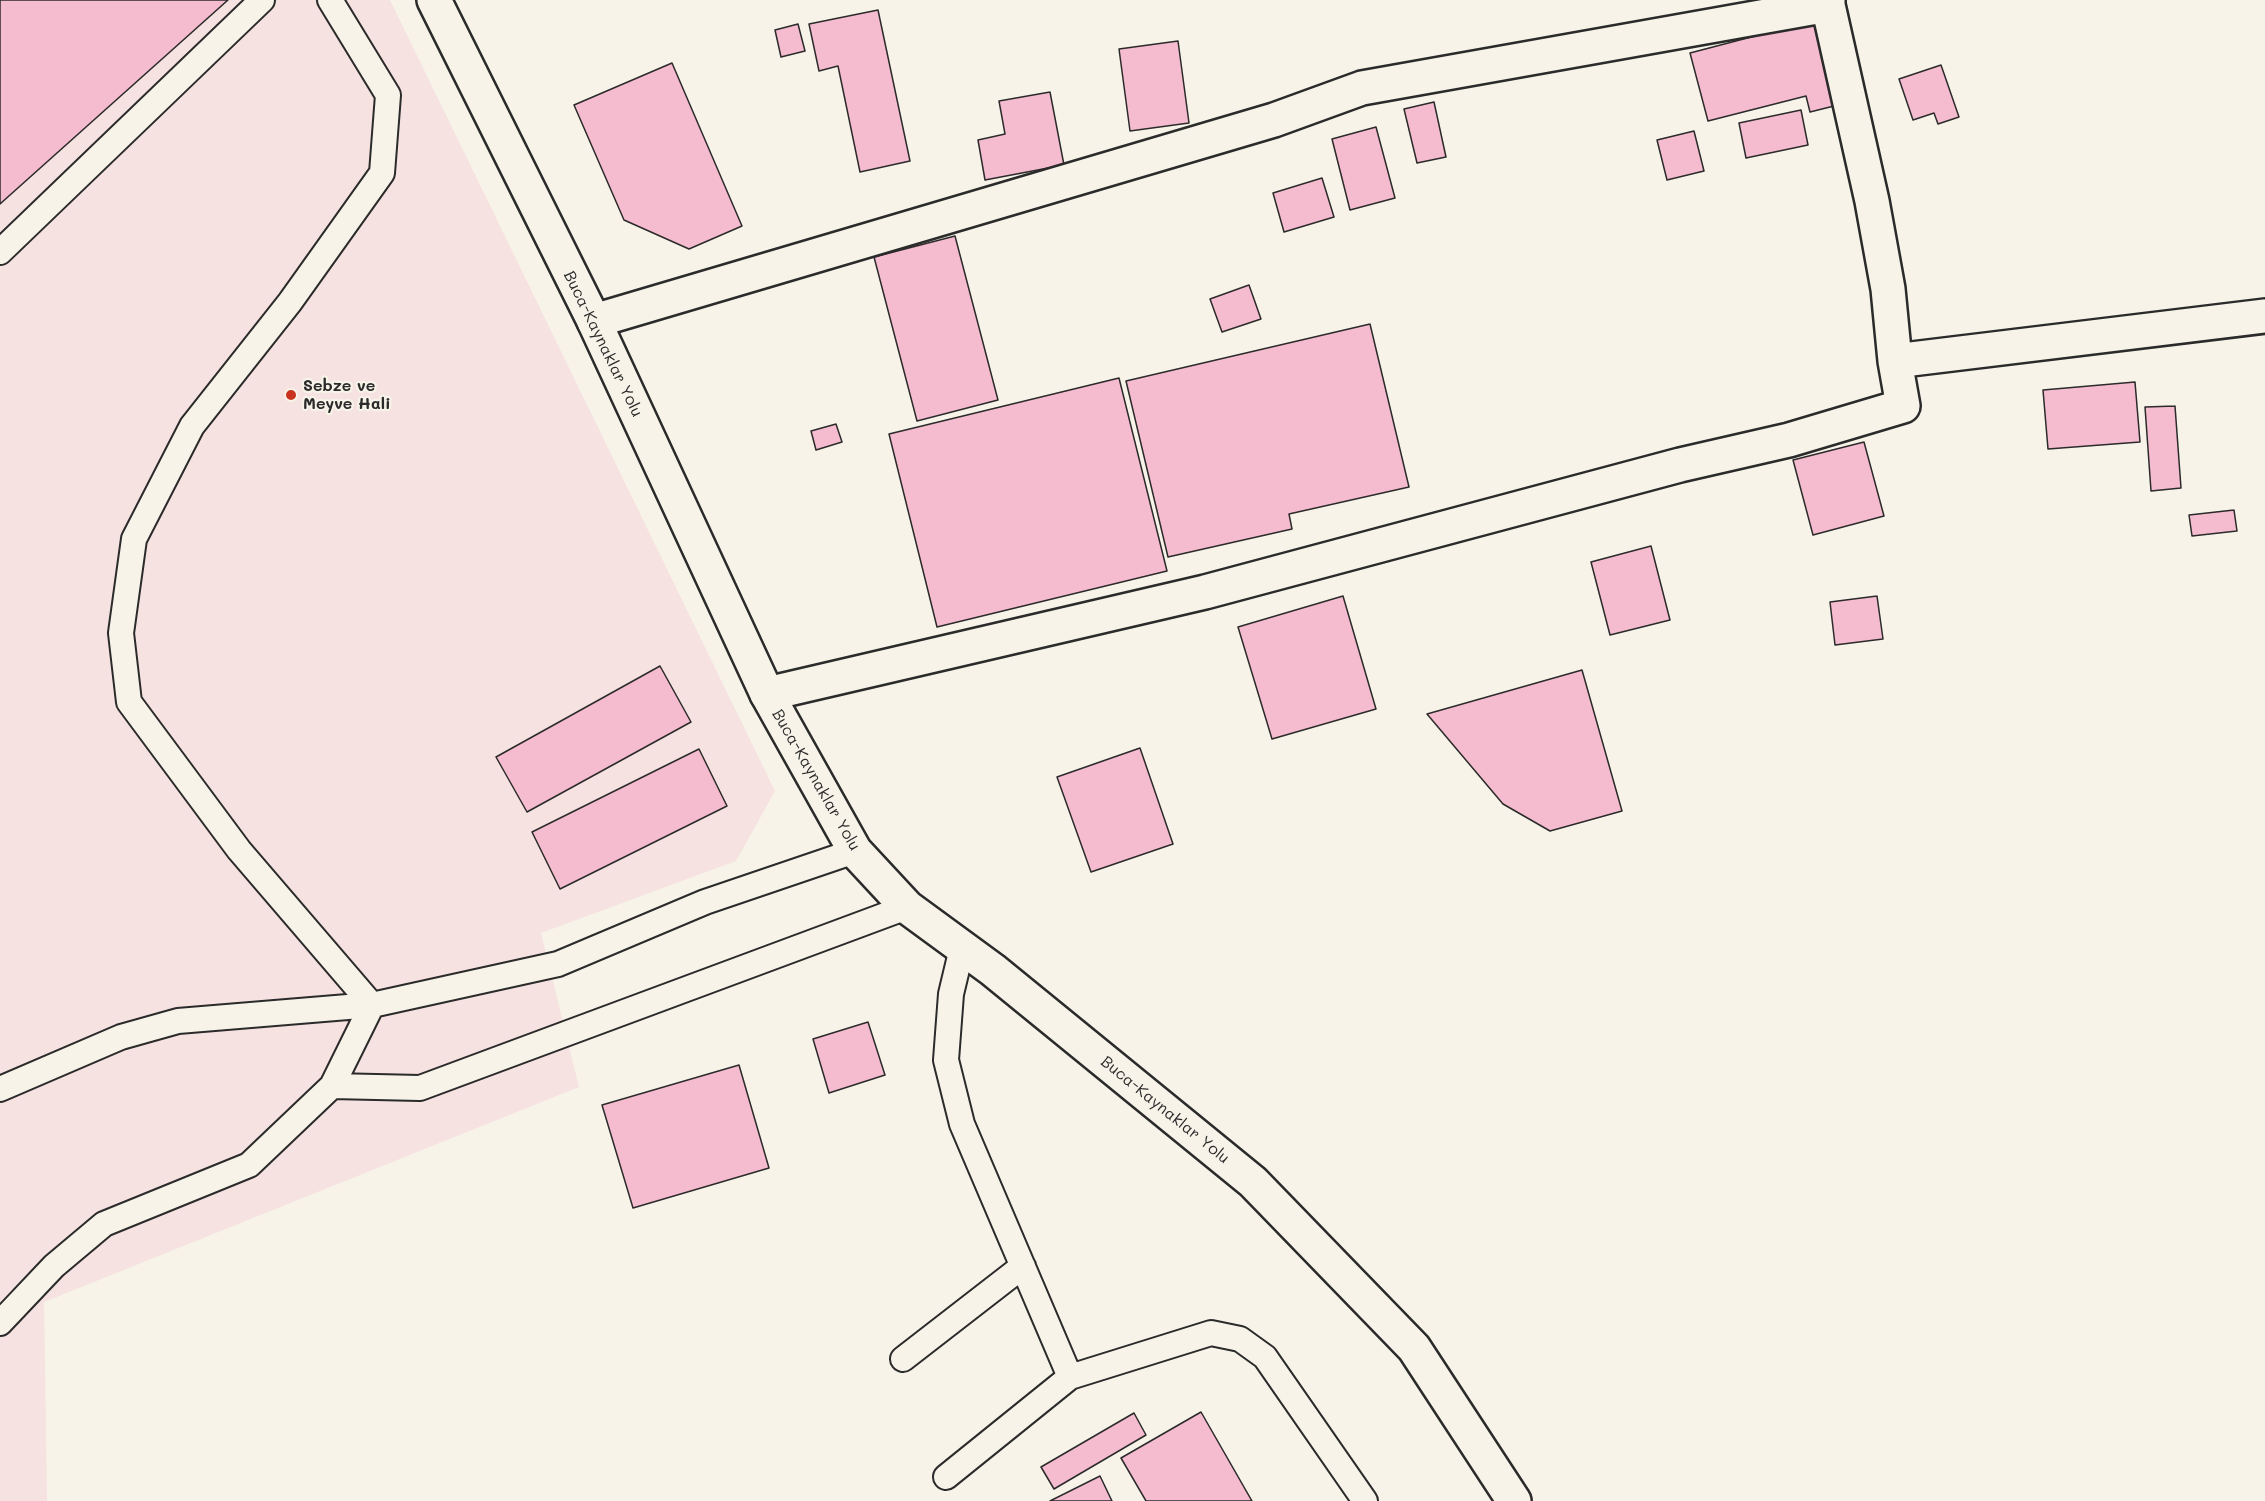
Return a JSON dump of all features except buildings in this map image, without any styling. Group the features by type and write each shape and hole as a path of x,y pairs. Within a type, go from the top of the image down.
{"street":[{"name":"Buca-Kaynaklar Yolu","path":"434,0 594,321 767,694 855,851 907,907 993,970 1253,1182 1414,1348 1514,1501"},
{"path":"594,321 1274,120 1362,88 1828,2 1874,212 1888,289 1895,361 1903,406 1800,436 1680,465 1205,592 767,694"},
{"path":"1895,361 2265,316"}],"lane":[{"path":"0,252 262,0"},
{"path":"330,0 388,95 382,173 290,302 192,426 134,539 121,633 129,702 239,850 372,1005"},
{"path":"0,1089 121,1037 178,1021 372,1005 558,964 705,902 855,851"},
{"path":"332,1086 420,1088 907,907"},
{"path":"962,948 951,994 946,1060 962,1124 1070,1377"},
{"path":"0,1323 54,1266 104,1224 249,1166 332,1086 372,1005"},
{"path":"903,1359 1023,1266"},
{"path":"946,1477 1070,1377 1211,1333 1240,1339 1265,1357 1365,1501"}],"shaded area":[{"name":"Sebze ve Meyve Hali","path":"0,0 390,0 775,791 736,861 541,933 579,1087 44,1302 47,1501 0,1501"}],"place":[{"name":"Sebze ve Meyve Hali","path":"291,395"}]}
